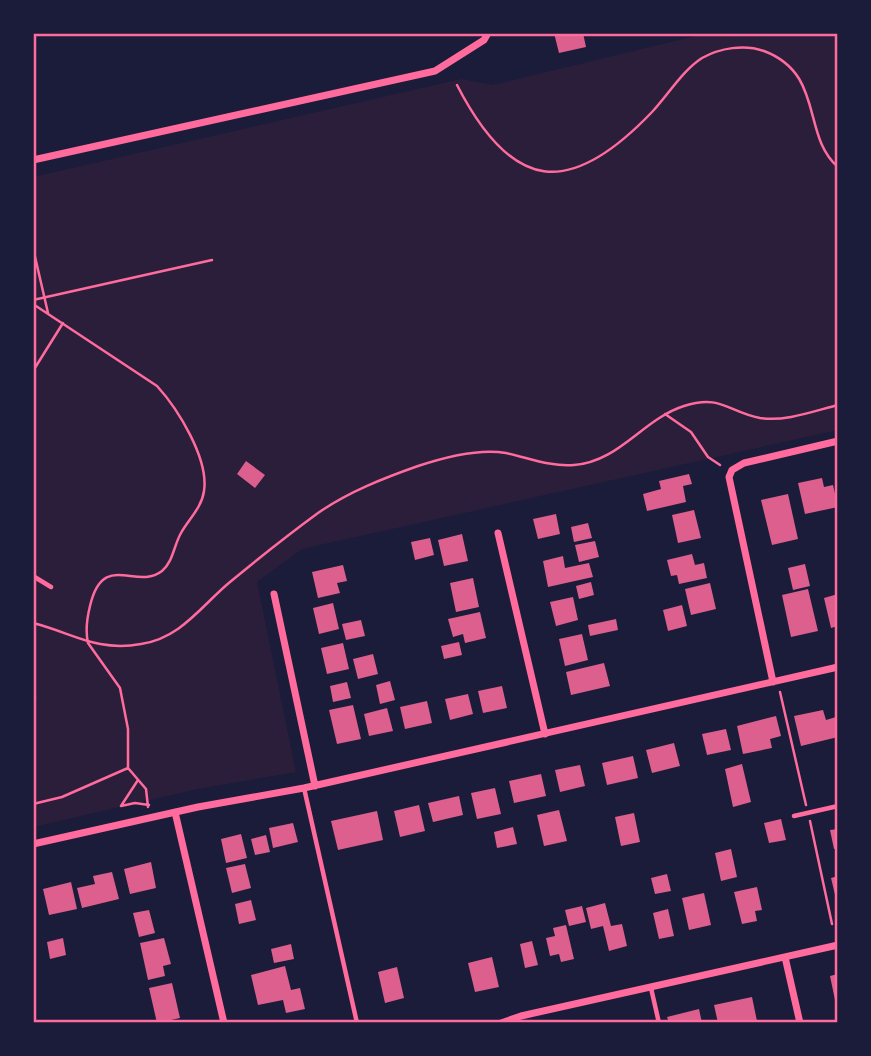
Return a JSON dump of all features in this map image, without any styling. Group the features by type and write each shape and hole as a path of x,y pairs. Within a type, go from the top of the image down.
{"street":[{"path":"33,160 435,71 486,37"},
{"path":"773,682 729,484 732,470 744,463 838,441"},
{"path":"498,533 545,734"},
{"path":"274,594 315,786"},
{"path":"33,844 174,812 315,786 838,667"},
{"path":"174,812 224,1023"},
{"path":"501,1023 838,945"},
{"path":"785,957 800,1023"}],"lane":[{"path":"33,576 51,587"},
{"path":"304,788 357,1023"},
{"path":"794,816 838,806"},
{"path":"651,987 659,1023"}],"path":[{"path":"457,85 484,130 503,152 526,167 548,172 561,171 591,161 621,141 663,101 687,71 702,58 731,48 753,48 776,57 800,81 809,99 826,153 838,167"},
{"path":"33,248 48,314"},
{"path":"33,302 212,260"},
{"path":"33,302 157,386 194,443 202,463 205,491 199,506 181,532 165,568 150,575 108,576 92,596 88,615 88,643 120,688 128,729 128,768 146,789 149,805 143,819"},
{"path":"33,371 63,323"},
{"path":"33,623 88,643 112,645 141,644 174,633 230,582 317,513 351,494 440,460 485,452 505,453 551,464 577,465 590,463 620,448 665,414 684,405 714,401 751,416 772,419 838,405"},
{"path":"665,414 691,432 712,460 732,470"},
{"path":"33,804 70,794 128,768"},
{"path":"138,778 121,806 135,803 149,805"}],"shaded area":[{"path":"708,33 838,33 838,430 302,549 257,582 296,772 198,789 33,827 33,177 461,79 493,85"}],"building":[{"path":"554,33 583,33 586,47 559,53"},
{"path":"246,461 265,475 255,488 237,474"},
{"path":"689,474 692,484 683,486 686,502 647,511 643,494 661,489 659,481"},
{"path":"822,478 824,487 833,485 838,507 805,514 798,483"},
{"path":"788,494 798,539 772,545 761,500"},
{"path":"694,510 701,538 678,543 672,515"},
{"path":"556,514 560,534 538,539 533,519"},
{"path":"588,523 592,538 574,542 571,527"},
{"path":"462,534 468,561 444,566 438,540"},
{"path":"430,538 434,555 415,560 411,542"},
{"path":"595,541 599,557 579,562 575,545"},
{"path":"692,554 695,565 704,563 707,578 679,584 677,575 671,576 667,560"},
{"path":"563,556 565,568 589,563 593,577 548,587 543,561"},
{"path":"805,564 810,586 793,590 788,568"},
{"path":"343,565 347,581 337,583 340,593 318,598 312,572"},
{"path":"473,578 479,607 456,612 450,583"},
{"path":"591,582 594,595 579,599 576,586"},
{"path":"710,583 716,609 691,615 685,589"},
{"path":"808,589 818,631 791,637 782,595"},
{"path":"838,594 838,626 831,628 824,598"},
{"path":"573,597 578,620 556,626 550,602"},
{"path":"333,603 339,629 319,634 313,608"},
{"path":"682,605 687,626 668,631 663,610"},
{"path":"480,612 486,638 465,643 463,634 453,637 448,619"},
{"path":"616,619 618,630 590,636 588,625"},
{"path":"361,620 365,636 346,640 342,624"},
{"path":"582,634 588,660 565,666 559,639"},
{"path":"459,642 462,655 444,659 441,646"},
{"path":"343,643 349,669 327,674 321,648"},
{"path":"373,654 378,674 358,679 353,659"},
{"path":"604,663 610,686 571,695 566,672"},
{"path":"390,681 395,700 380,704 376,685"},
{"path":"347,682 351,698 333,702 330,686"},
{"path":"502,686 507,708 483,713 478,691"},
{"path":"468,694 473,714 450,720 445,699"},
{"path":"427,701 432,723 405,729 400,707"},
{"path":"353,705 361,739 337,744 329,710"},
{"path":"387,708 393,731 369,736 364,714"},
{"path":"823,710 826,720 836,717 838,737 801,746 794,716"},
{"path":"776,716 781,736 770,739 772,748 743,754 737,726"},
{"path":"726,729 731,750 707,755 702,734"},
{"path":"674,743 680,766 652,773 646,750"},
{"path":"633,756 638,778 607,785 602,763"},
{"path":"742,764 751,802 733,807 725,769"},
{"path":"580,765 585,786 560,792 555,770"},
{"path":"541,774 546,796 514,803 509,781"},
{"path":"495,788 501,814 477,819 471,793"},
{"path":"459,796 463,815 433,822 428,803"},
{"path":"419,805 425,831 400,837 394,811"},
{"path":"559,810 567,841 544,846 537,815"},
{"path":"377,811 383,840 338,850 331,821"},
{"path":"634,813 640,842 621,846 615,817"},
{"path":"781,819 786,840 769,843 764,823"},
{"path":"293,823 298,842 273,848 269,828"},
{"path":"513,827 517,844 497,848 494,832"},
{"path":"838,829 838,848 834,849 830,830"},
{"path":"241,834 247,858 226,863 221,839"},
{"path":"266,835 270,852 255,855 251,839"},
{"path":"731,849 737,877 721,881 715,853"},
{"path":"151,862 156,888 130,894 124,869"},
{"path":"245,864 251,888 232,893 226,868"},
{"path":"112,872 119,899 82,908 77,888 95,884 93,876"},
{"path":"667,874 671,891 655,894 651,878"},
{"path":"838,876 838,903 837,903 831,878"},
{"path":"71,882 77,909 49,915 43,889"},
{"path":"757,887 762,910 755,911 757,921 742,924 734,892"},
{"path":"704,893 711,925 689,930 682,898"},
{"path":"251,900 256,920 239,924 235,904"},
{"path":"605,903 611,926 622,924 627,946 609,951 603,926 591,929 586,908"},
{"path":"582,906 586,922 569,926 565,910"},
{"path":"668,909 674,936 659,939 653,913"},
{"path":"149,910 155,933 139,937 133,913"},
{"path":"566,925 574,959 561,962 559,954 550,956 546,938 555,936 553,928"},
{"path":"63,938 66,955 50,959 47,942"},
{"path":"164,938 171,964 163,966 165,976 148,980 140,943"},
{"path":"532,941 538,965 525,968 520,944"},
{"path":"291,944 294,959 274,963 271,949"},
{"path":"492,957 499,987 475,992 468,963"},
{"path":"285,966 291,990 300,988 305,1009 286,1013 283,1000 258,1005 251,975"},
{"path":"397,967 404,998 385,1003 378,972"},
{"path":"838,974 838,1000 835,1000 830,976"},
{"path":"172,983 180,1018 157,1023 149,988"},
{"path":"752,997 757,1021 718,1023 714,1005"},
{"path":"699,1009 702,1023 669,1023 667,1017"}]}
